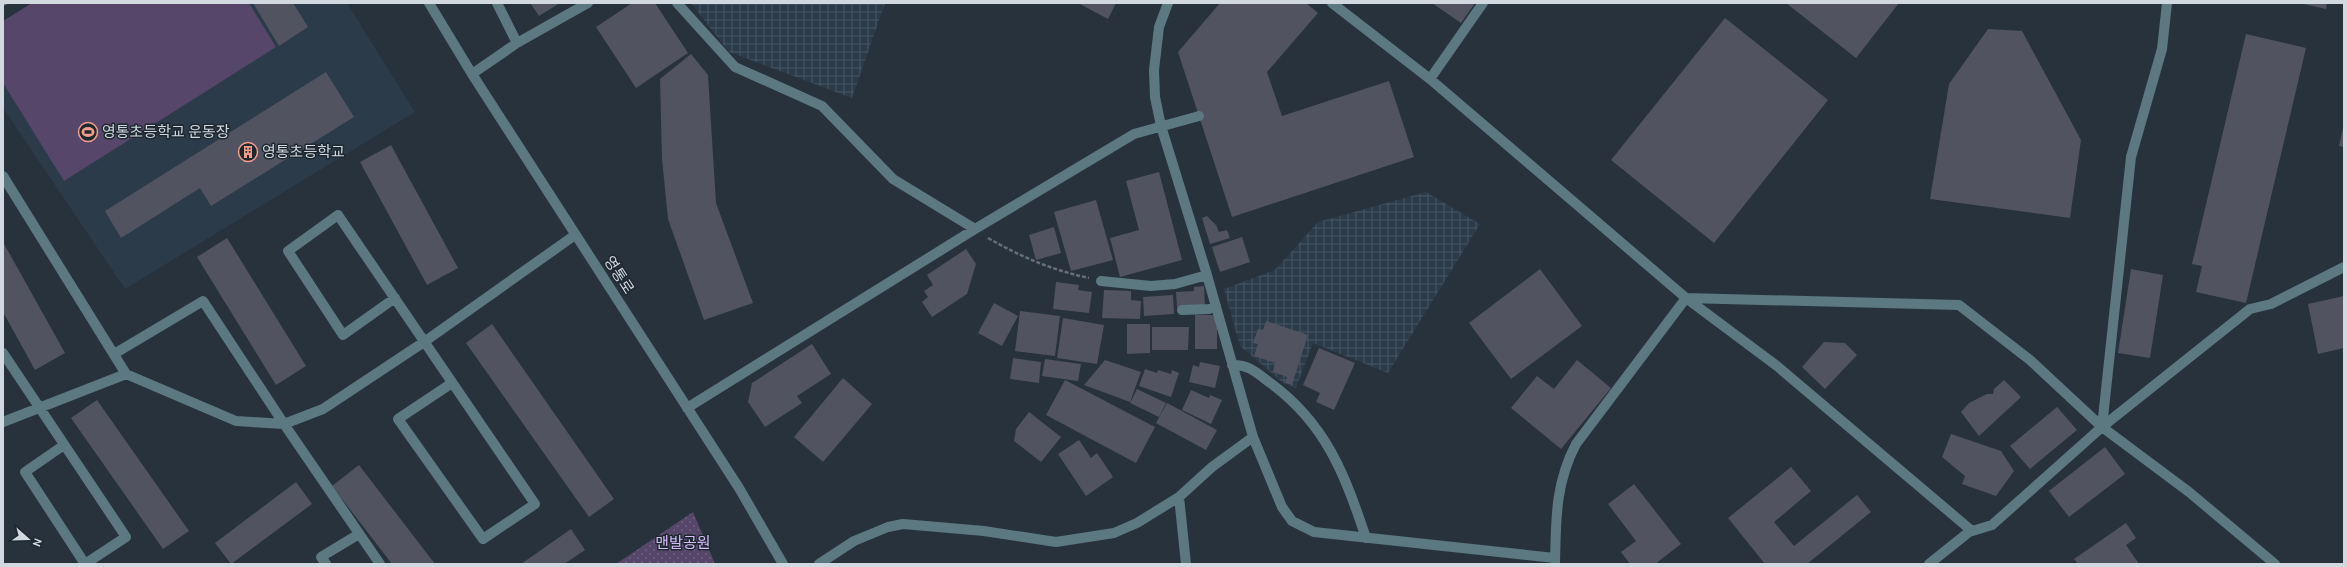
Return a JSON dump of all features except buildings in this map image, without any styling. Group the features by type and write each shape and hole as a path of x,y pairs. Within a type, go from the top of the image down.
{"street":[{"name":"영통로","path":"429,3 472,74 739,488 783,564"},
{"path":"496,3 517,43"},
{"path":"472,74 517,43 588,3"},
{"path":"677,3 735,67 822,106 893,179 975,229"},
{"path":"1168,3 1159,26 1154,70 1155,97 1160,126 1207,275 1253,437 1274,490 1292,521 1314,532 1555,561 1558,493 1567,461 1576,444 1686,298"},
{"path":"1332,3 1430,79 1686,298 1777,366 1972,531"},
{"path":"1430,79 1484,3"},
{"path":"2102,427 2131,157 2162,49 2166,3"},
{"path":"687,408 975,229 1134,134 1199,116"},
{"path":"3,176 126,374 236,421 284,424 323,409 424,342 575,235"},
{"path":"395,298 343,335 288,251 338,215 395,298 424,342 535,504 482,539 398,419 452,383"},
{"path":"1928,564 1972,531 1992,524 2102,427 2250,309 2271,304 2344,267"},
{"path":"1101,281 1151,286 1175,284 1207,275"},
{"path":"1686,298 1960,305 2030,360 2102,427 2189,492 2275,564"},
{"path":"114,354 203,301 284,424 380,564"},
{"path":"1182,310 1209,309 1216,306"},
{"path":"3,353 38,408 64,445 126,538 85,564 25,472 64,445"},
{"path":"1232,365 1243,364 1273,384 1298,406 1315,426 1335,456 1366,538"},
{"path":"3,422 126,374"},
{"path":"819,564 854,541 888,527 903,524 984,531 1056,542 1070,541 1125,529 1179,498 1212,467 1253,437"},
{"path":"1179,498 1186,564"},
{"path":"326,564 321,557 359,534"}],"path":[{"path":"3,5 7,3"},
{"path":"975,229 1014,253 1039,264 1101,281"}],"shaded area":[{"path":"32,3 347,3 415,112 125,289 3,108 3,21"},
{"path":"691,3 885,3 852,98 729,52"},
{"path":"1426,192 1480,224 1388,373 1313,343 1296,388 1283,383 1240,346 1224,289 1275,270 1318,222"}],"green space":[{"name":"영통초등학교 운동장","path":"32,3 249,3 276,47 64,181 3,83 3,21"},
{"name":"맨발공원","path":"693,512 715,564 616,564"}],"place":[{"name":"영통초등학교 운동장","path":"88,132"},
{"name":"영통초등학교","path":"248,152"}]}
